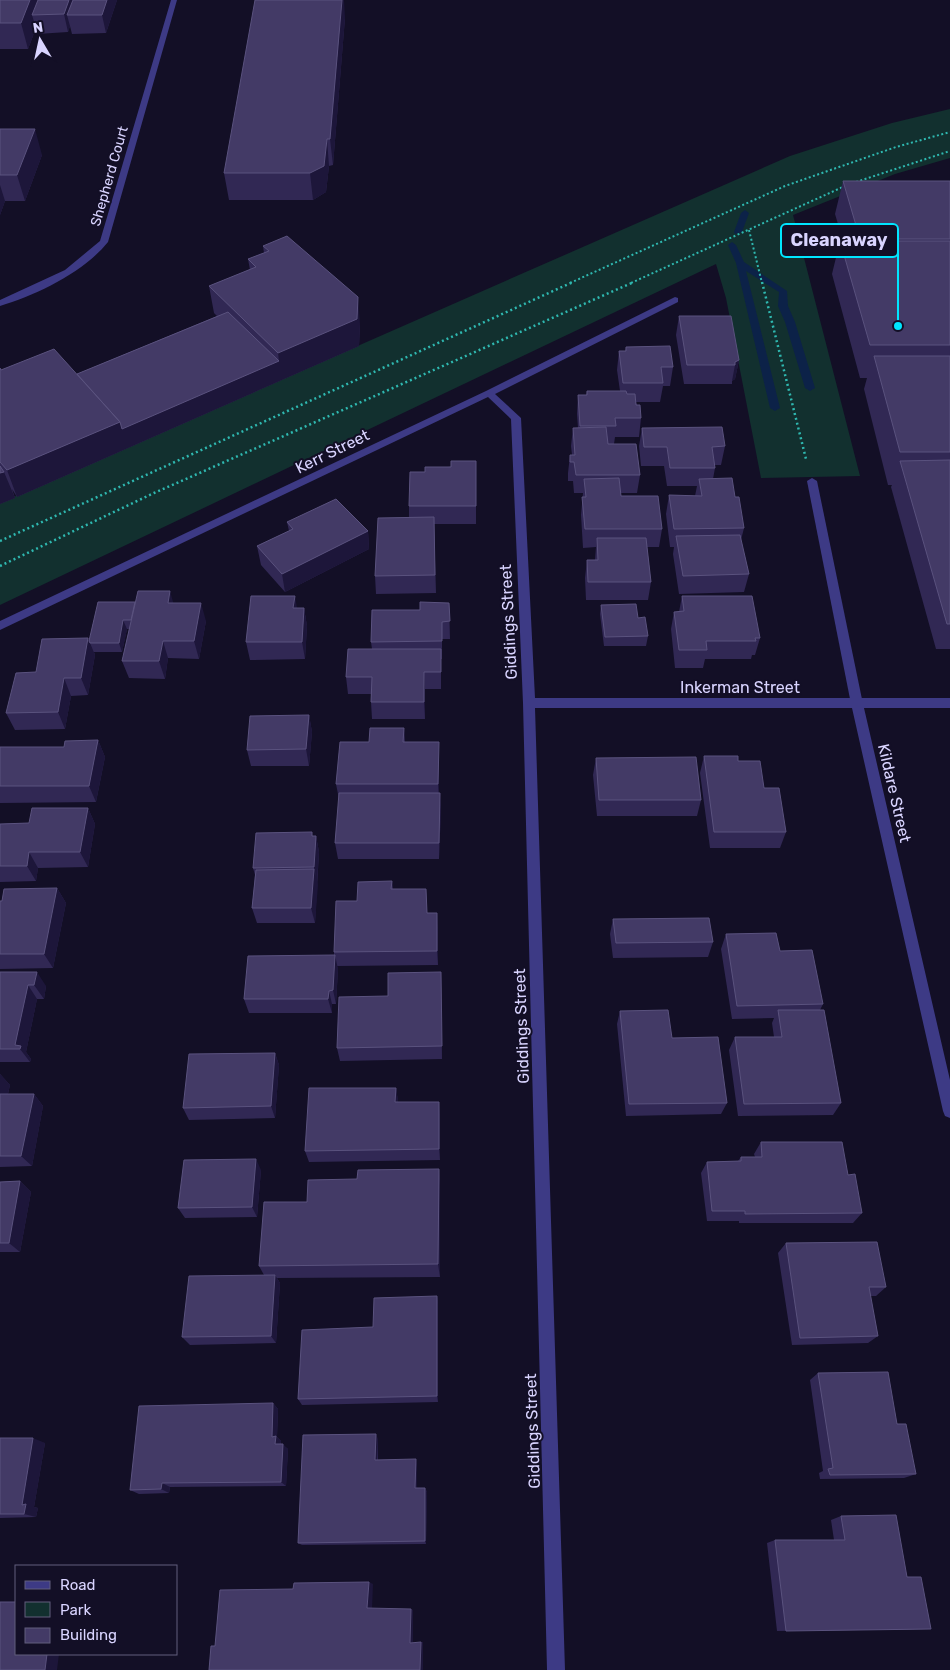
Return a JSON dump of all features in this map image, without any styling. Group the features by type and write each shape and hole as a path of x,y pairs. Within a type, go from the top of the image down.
{"street":[{"name":"Shepherd Court","path":"0,303 54,281 75,269 104,242 174,0"},
{"name":"Kerr Street","path":"0,626 489,393 675,300"},
{"name":"Giddings Street","path":"489,393 516,418 529,703 556,1670"},
{"name":"Kildare Street","path":"812,481 857,704 950,1111"},
{"name":"Inkerman Street","path":"529,703 950,703"}],"path":[{"path":"0,541 786,186 888,150 950,132"},
{"path":"0,566 154,493 868,177 950,151"},
{"path":"748,230 812,481"}],"green space":[{"path":"950,109 950,158 895,174 793,215 860,476 761,478 726,298 716,264 0,605 0,503 790,156 892,123"}],"building":[{"path":"0,0 30,0 21,23 0,23"},
{"path":"38,0 69,0 64,14 32,15"},
{"path":"73,0 107,0 102,15 67,15"},
{"path":"255,0 342,0 330,139 327,139 324,166 310,173 224,173"},
{"path":"0,129 35,129 17,175 0,175"},
{"path":"843,181 950,181 950,239 860,239"},
{"path":"287,236 358,297 357,319 278,353 209,286 256,267 248,259 269,251 263,246"},
{"path":"840,241 950,241 950,345 870,345"},
{"path":"228,312 279,361 122,429 120,422 77,374"},
{"path":"679,316 731,316 739,360 735,362 735,365 687,365"},
{"path":"670,346 673,367 661,367 663,383 623,383 619,351 626,351 626,347"},
{"path":"54,349 120,422 7,470 0,462 0,368 1,370"},
{"path":"874,356 950,356 950,452 900,452"},
{"path":"587,391 626,391 627,394 635,394 636,405 640,405 641,418 615,418 616,426 580,426 578,395 587,395"},
{"path":"606,427 608,444 636,444 640,475 576,475 574,462 570,462 570,455 575,455 573,428"},
{"path":"722,427 725,446 712,447 715,468 670,468 667,447 644,447 642,428"},
{"path":"950,460 950,624 947,624 900,461"},
{"path":"451,461 476,461 476,506 409,506 410,472 425,472 425,467 451,467"},
{"path":"619,478 621,496 658,496 662,529 585,529 582,497 586,497 584,479"},
{"path":"732,478 735,497 739,497 744,528 674,529 669,495 702,496 699,479"},
{"path":"336,499 368,531 282,574 257,546 293,529 287,522"},
{"path":"434,517 435,575 375,576 378,518"},
{"path":"740,535 749,574 683,576 676,536"},
{"path":"597,538 646,538 651,582 588,582 587,560 598,560"},
{"path":"138,591 170,591 168,603 201,603 194,641 163,641 159,661 122,661"},
{"path":"251,596 295,596 293,608 304,608 302,642 246,642"},
{"path":"682,596 752,596 760,638 755,638 756,641 706,641 707,650 679,650 674,612 684,611"},
{"path":"98,602 135,602 131,620 123,620 119,643 90,643"},
{"path":"420,602 449,603 450,621 442,622 442,641 371,642 372,610 420,610"},
{"path":"636,604 638,618 645,617 648,636 605,637 601,605"},
{"path":"88,638 81,678 64,678 58,712 6,713 16,673 36,672 42,639"},
{"path":"348,649 441,649 441,672 424,672 424,702 371,702 372,677 346,677"},
{"path":"309,715 306,749 247,750 250,716"},
{"path":"370,728 404,728 403,742 439,742 438,784 336,784 340,742 369,742"},
{"path":"98,740 89,786 0,786 0,747 64,747 65,741"},
{"path":"704,756 738,756 738,761 760,761 764,788 779,788 786,832 714,832"},
{"path":"696,757 701,800 599,800 596,758"},
{"path":"339,793 440,793 439,843 335,843"},
{"path":"32,808 88,808 80,852 29,852 27,866 0,866 0,824 29,823"},
{"path":"312,832 312,836 316,836 314,867 253,868 256,833"},
{"path":"314,869 311,908 252,908 256,870"},
{"path":"392,881 391,889 426,889 427,913 437,913 437,951 334,952 336,901 357,901 358,882"},
{"path":"57,888 44,954 0,954 0,901 2,901 4,889"},
{"path":"709,918 713,942 616,943 613,919"},
{"path":"776,933 780,951 812,950 823,1004 737,1006 726,934"},
{"path":"335,955 333,990 329,991 328,999 244,999 248,956"},
{"path":"0,972 37,972 34,985 28,985 15,1045 21,1046 20,1049 0,1049"},
{"path":"441,972 442,1046 337,1048 339,997 388,996 388,973"},
{"path":"668,1010 672,1038 718,1037 727,1103 629,1104 620,1011"},
{"path":"778,1010 824,1010 841,1103 744,1104 735,1037 782,1037"},
{"path":"275,1053 271,1106 183,1108 189,1054"},
{"path":"309,1088 396,1088 395,1102 439,1102 439,1149 305,1151"},
{"path":"0,1094 34,1094 21,1156 0,1156"},
{"path":"761,1142 842,1142 848,1175 855,1174 862,1213 745,1214 745,1211 712,1211 707,1162 741,1161 741,1157 762,1157"},
{"path":"256,1159 252,1207 178,1208 184,1160"},
{"path":"439,1169 438,1264 259,1266 264,1202 307,1202 308,1180 357,1179 358,1170"},
{"path":"20,1181 9,1243 0,1243 0,1182"},
{"path":"877,1242 886,1287 869,1287 878,1336 800,1338 786,1243"},
{"path":"275,1275 271,1336 182,1337 189,1276"},
{"path":"437,1296 437,1396 298,1399 302,1330 373,1327 374,1298"},
{"path":"888,1372 897,1424 906,1424 916,1474 830,1475 828,1469 833,1468 818,1373"},
{"path":"273,1403 272,1437 276,1436 275,1444 283,1444 281,1482 162,1483 161,1489 130,1490 139,1406"},
{"path":"376,1434 375,1460 416,1459 415,1488 425,1488 425,1541 298,1543 303,1435"},
{"path":"0,1438 33,1438 22,1505 26,1504 24,1514 0,1514"},
{"path":"896,1515 907,1577 921,1577 931,1629 786,1631 775,1540 845,1540 841,1516"},
{"path":"369,1582 367,1608 411,1609 410,1643 421,1642 420,1670 209,1670 211,1646 215,1646 220,1590 293,1589 294,1583"},
{"path":"0,1602 15,1602 15,1655 47,1655 45,1670 0,1670"}],"waterway":[{"path":"738,232 745,213"},
{"path":"732,245 740,263"},
{"path":"740,263 783,291 783,306 790,322 810,388"},
{"path":"740,263 775,408"}],"place":[{"name":"Cleanaway","path":"898,326"}]}
